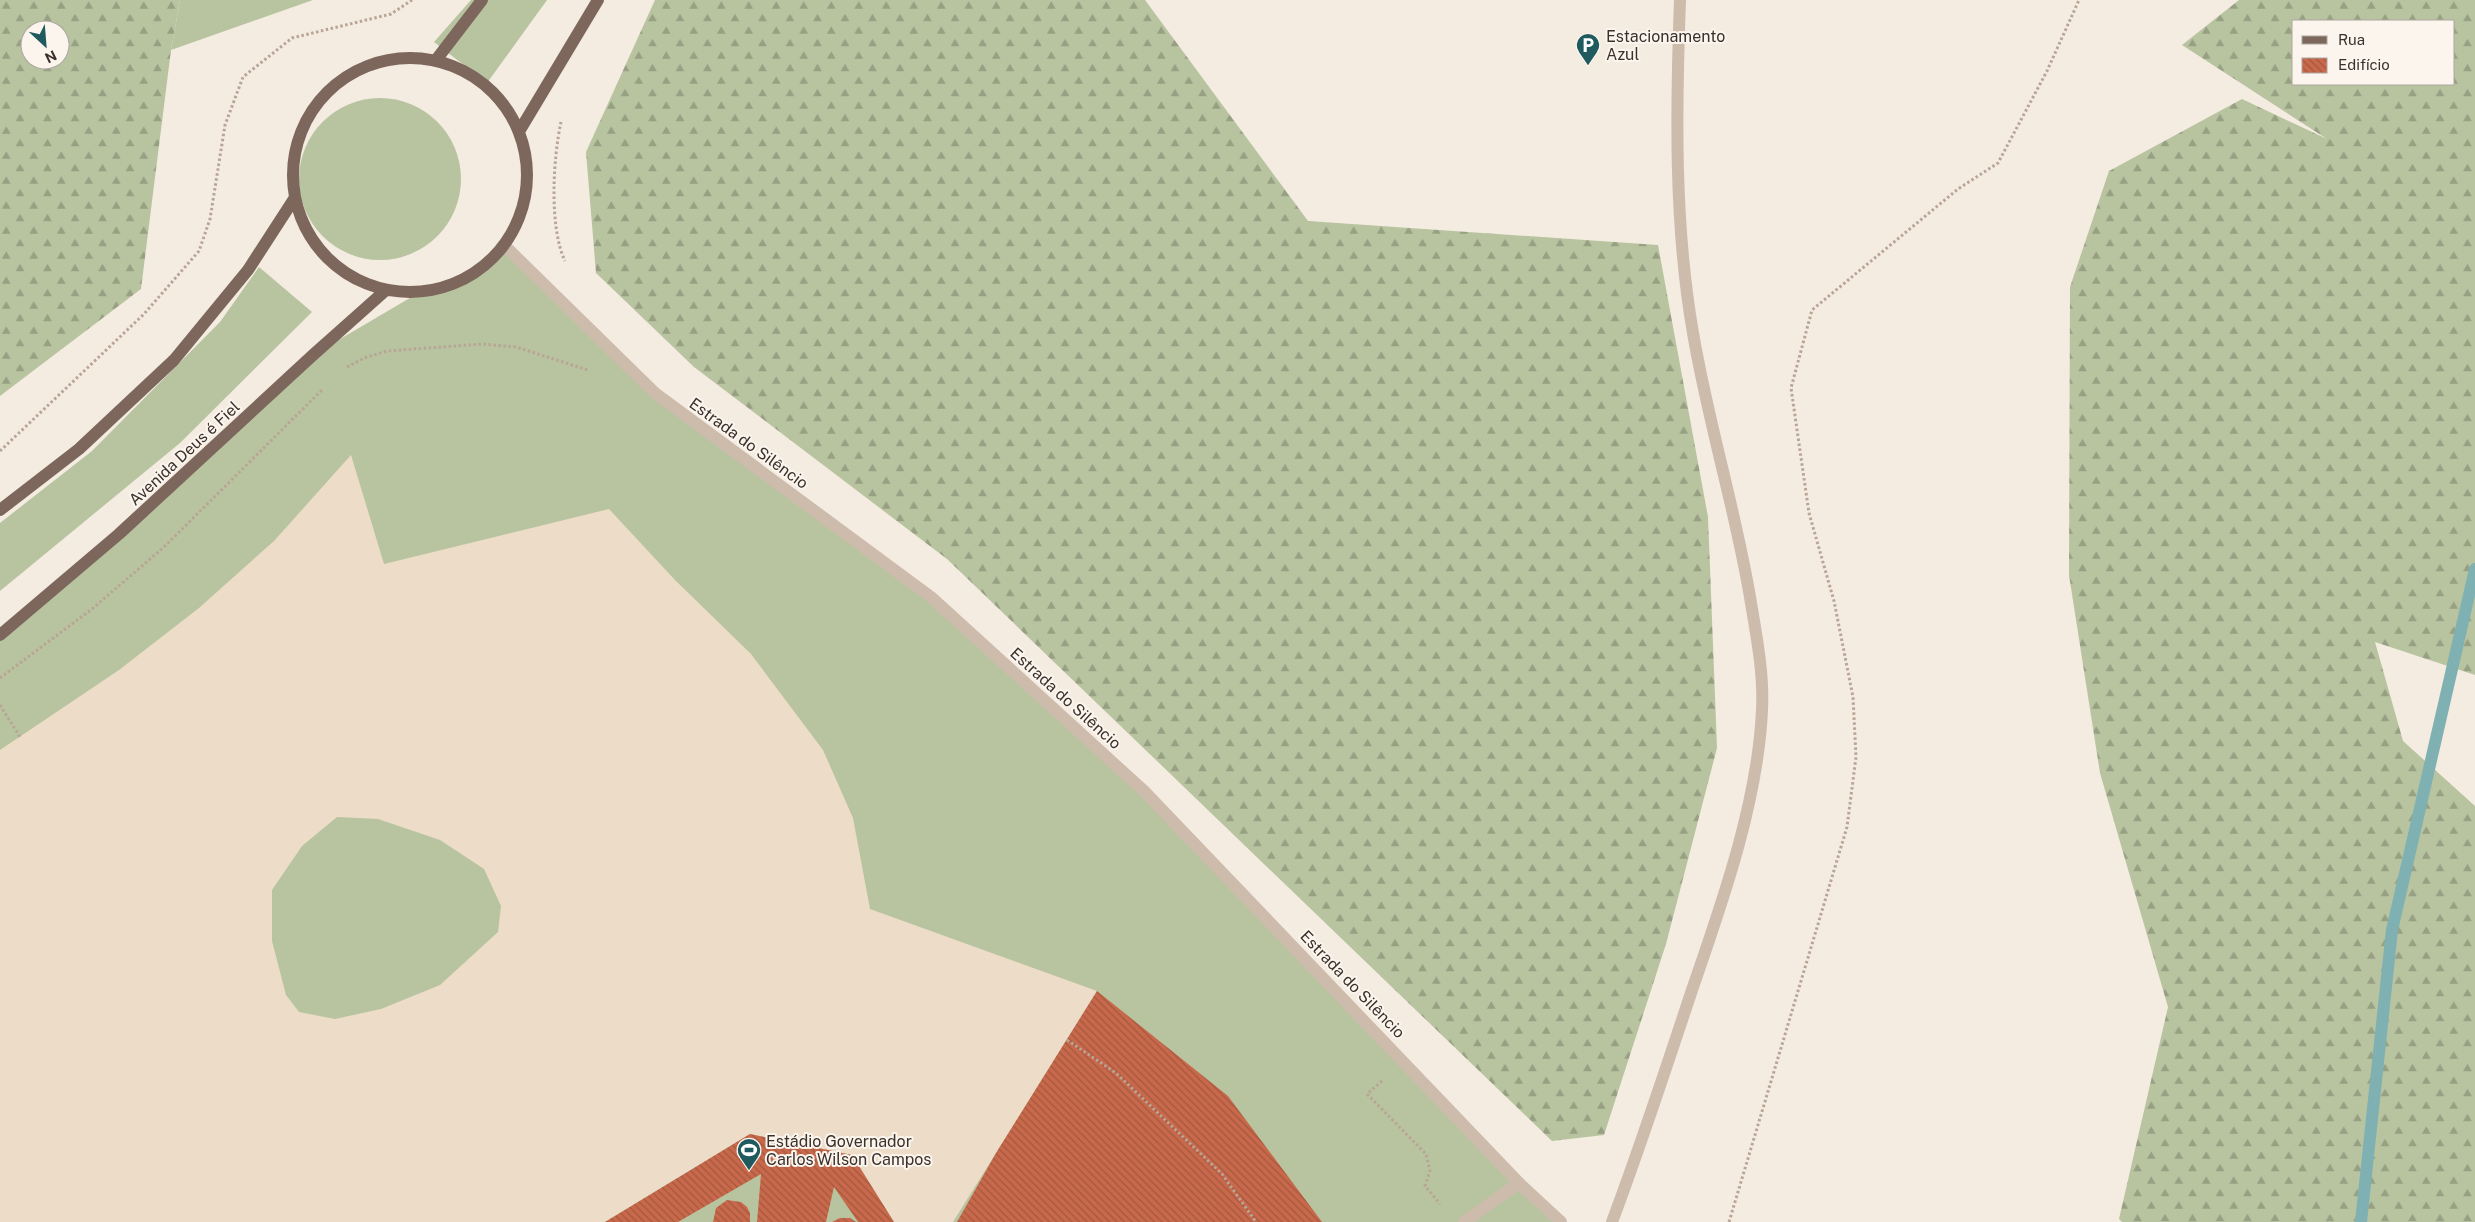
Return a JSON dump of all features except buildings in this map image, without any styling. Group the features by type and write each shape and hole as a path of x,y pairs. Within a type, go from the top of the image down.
{"main road":[{"path":"436,60 482,0"},
{"path":"520,130 598,0"},
{"path":"397,58 436,60 472,74 500,98 520,130 528,167 523,209 505,246 479,270 445,288 420,292 386,290 353,279 326,258 306,231 294,199 293,160 304,123 328,91 360,68 397,58"},
{"path":"0,510 79,450 174,360 248,270 294,199"},
{"name":"Avenida Deus é Fiel","path":"0,635 119,534 386,290"}],"street":[{"path":"1612,1222 1632,1169 1725,892 1744,819 1762,710 1759,649 1746,573 1693,333 1681,245 1676,86 1680,0"},
{"name":"Estrada do Silêncio","path":"505,246 655,394 930,597 1144,791 1519,1183 1552,1220"},
{"path":"1464,1222 1519,1183"}],"path":[{"path":"0,451 144,314 199,251 210,219 225,125 243,77 292,38 391,14 412,0"},
{"path":"1730,1222 1847,827 1856,757 1853,697 1834,601 1809,513 1791,388 1812,310 1958,189 1998,163 2047,71 2079,0"},
{"path":"562,120 557,139 554,197 560,252 568,268"},
{"path":"343,369 364,358 387,351 482,344 516,347 591,372"},
{"path":"0,678 92,610 163,548 326,387"},
{"path":"0,705 20,737"},
{"path":"1067,1040 1116,1073 1222,1174 1256,1222"},
{"path":"1367,1094 1426,1154 1430,1170 1425,1186 1443,1208"}],"green space":[{"path":"0,0 180,0 171,50 141,289 0,396"},
{"path":"180,0 313,0 171,50"},
{"path":"471,0 547,0 487,83 434,42"},
{"path":"655,0 1145,0 1308,221 1658,245 1708,517 1717,748 1666,944 1604,1135 1552,1141 947,559 694,367 596,273 586,152"},
{"path":"2239,0 2475,0 2475,675 2375,642 2403,741 2475,806 2475,1222 2122,1222 2119,1219 2168,1007 2100,773 2069,575 2070,287 2109,171 2242,99 2327,139 2182,45"},
{"path":"380,98 411,104 437,122 455,148 461,179 455,210 437,236 411,254 380,260 349,254 323,236 305,210 299,179 305,148 323,122 349,104"},
{"path":"505,246 655,394 931,597 1144,791 1561,1222 0,1222 0,635 313,355 420,292 445,288 479,270"},
{"path":"259,267 312,312 180,443 0,591 0,523 92,451 220,322"}],"shaded area":[{"path":"351,455 384,564 609,509 675,580 751,654 823,750 853,818 870,909 1097,991 953,1222 894,1222 852,1155 750,1134 605,1222 0,1222 0,750 119,670 199,608 274,541","holes":["337,817 378,819 440,840 484,869 501,906 498,932 440,985 381,1009 335,1019 299,1012 286,995 272,941 272,890 302,846"]}],"waterway":[{"path":"2361,1222 2392,930 2475,569"}],"place":[{"name":"Estacionamento Azul","path":"1588,66"},
{"name":"Estádio Governador Carlos Wilson Campos","path":"749,1171"}]}
